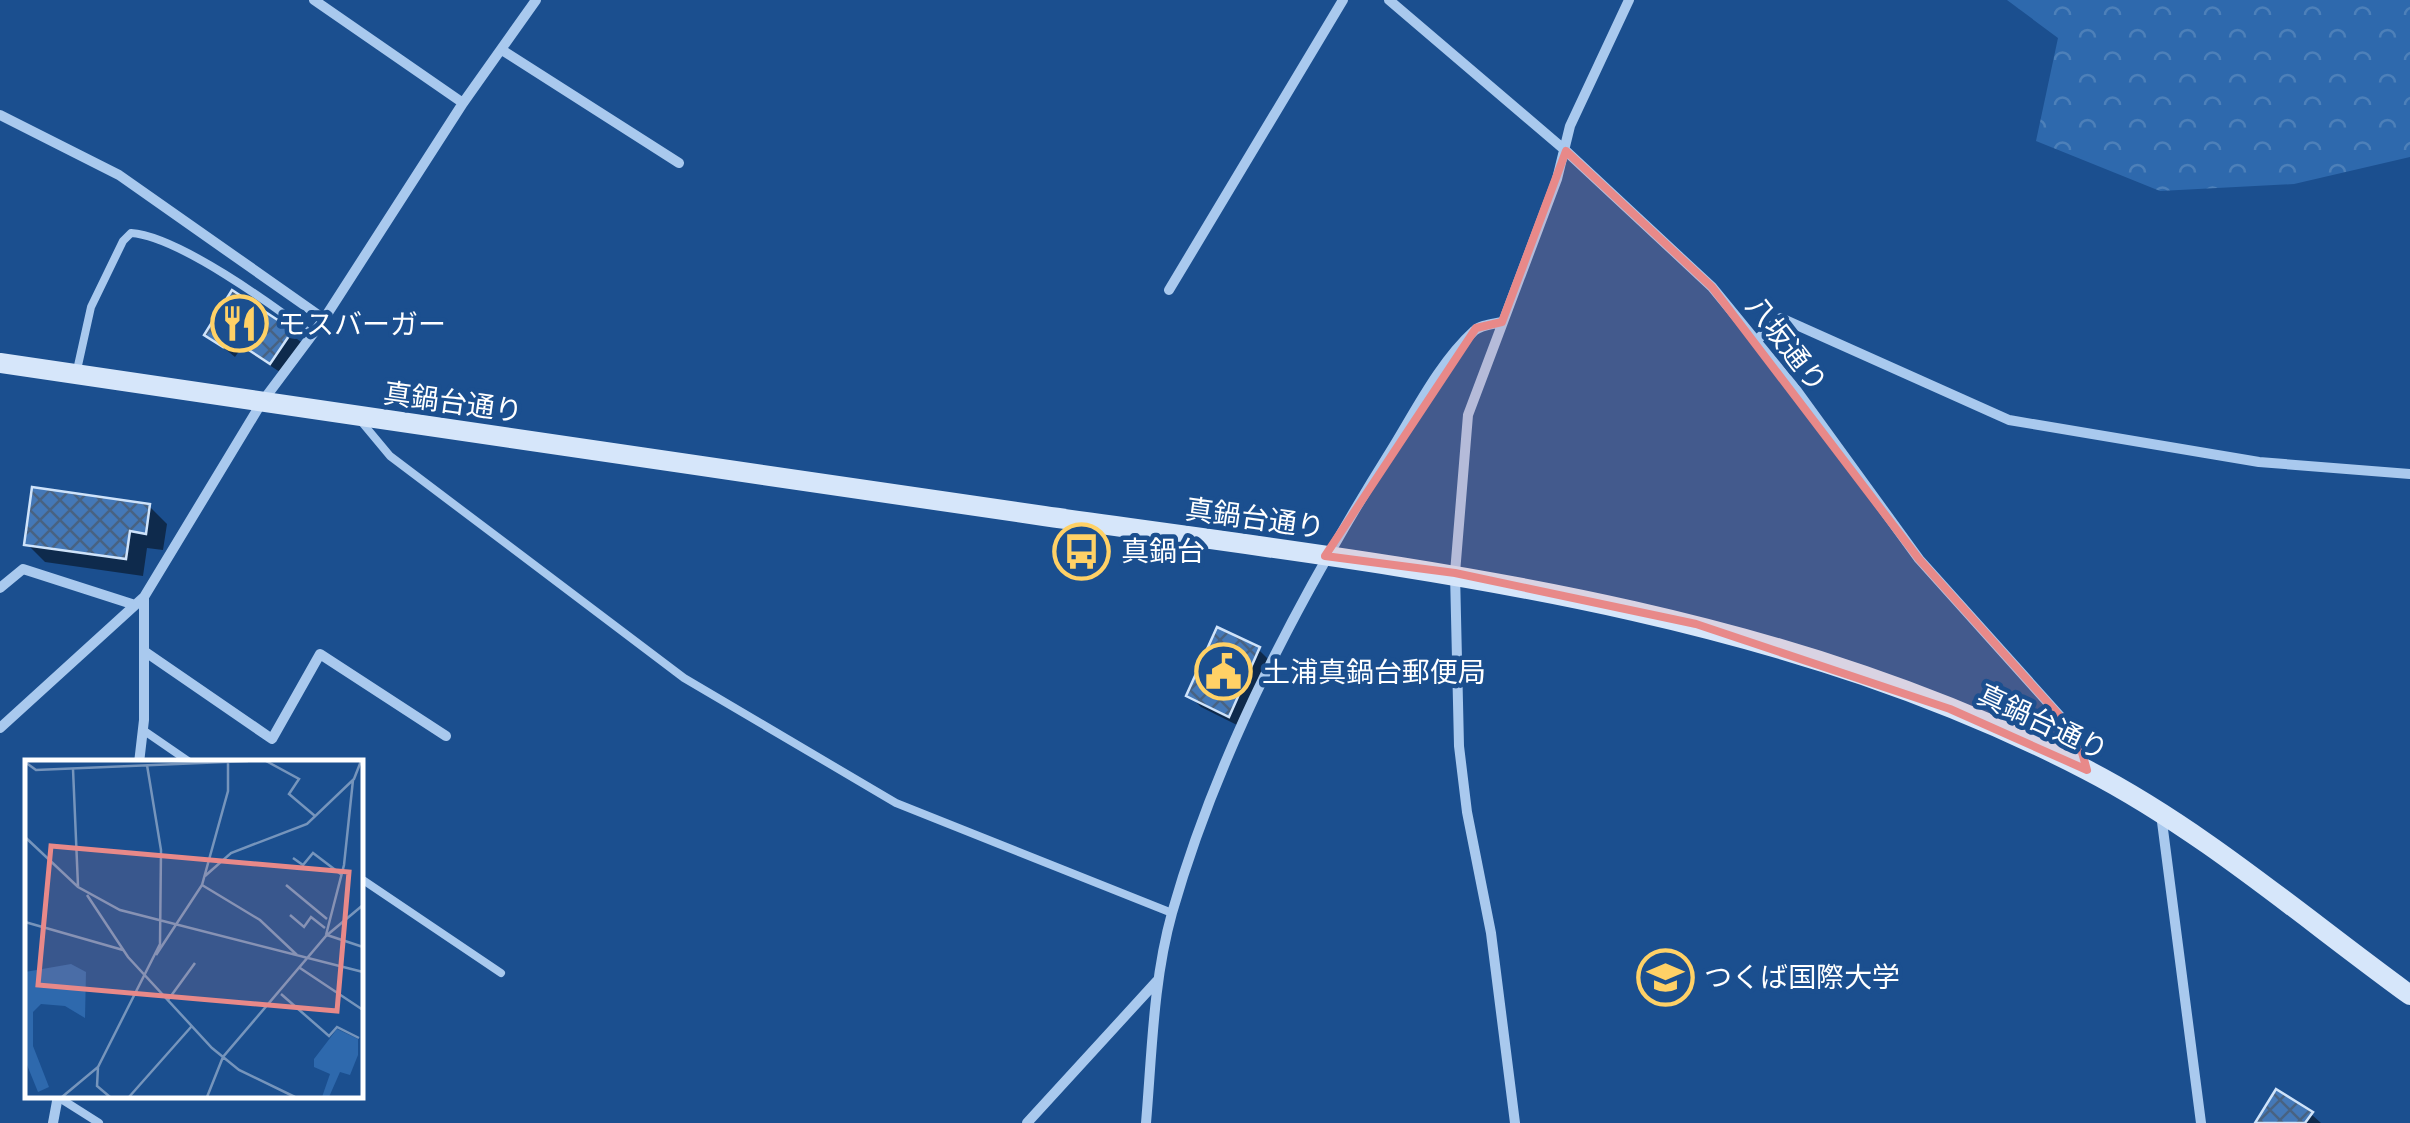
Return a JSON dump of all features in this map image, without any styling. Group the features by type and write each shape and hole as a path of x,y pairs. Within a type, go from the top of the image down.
{"street":[{"path":"314,0 463,104"},
{"path":"0,728 140,601 262,402 324,319 463,104 536,0"},
{"path":"1169,290 1343,0"},
{"name":"八坂通り","path":"1389,0 1566,151 1712,287 1757,340 1918,559 2077,735 2087,770"},
{"path":"1514,1123 1491,933 1461,762 1455,573 1468,415 1566,151 1570,126 1629,0"},
{"path":"502,50 679,163"},
{"path":"0,115 119,174 324,319"},
{"path":"1757,340 1781,318 2009,420 2260,462 2410,474"},
{"path":"1146,1123 1158,981 1172,914 1210,804 1287,630 1325,556 1434,382 1476,328 1502,322"},
{"name":"真鍋台通り","path":"0,364 1455,573 1696,624 1808,656 1950,709 2087,770 2160,813 2410,995"},
{"path":"0,588 23,569 140,601"},
{"path":"139,760 144,651 140,601"},
{"path":"144,651 272,739 320,654 446,736"},
{"path":"2160,813 2201,1123"},
{"path":"1027,1123 1158,981"},
{"path":"53,1123 58,1098"}],"lane":[{"path":"76,375 91,307 131,233 148,234 224,276 312,336"},
{"path":"357,416 390,456 684,678 896,803 1172,914"},
{"path":"143,730 187,760"},
{"path":"362,879 500,974"},
{"path":"61,1098 100,1123"}],"highlighted area":[{"path":"1566,151 1712,287 1919,559 2077,735 2087,770 1950,709 1696,624 1455,573 1325,556 1476,328 1502,322"}],"green space":[{"path":"2007,0 2410,0 2410,157 2294,184 2160,191 2036,141 2058,38"}],"building":[{"path":"232,290 293,330 270,364 229,337 223,347 204,335"},
{"path":"32,487 150,504 146,534 130,531 126,559 24,545"},
{"path":"1217,627 1260,647 1229,717 1186,696"},
{"path":"2276,1089 2313,1112 2305,1123 2255,1123"}],"place":[{"name":"モスバーガー","path":"239,324"},
{"name":"真鍋台","path":"1082,551"},
{"name":"土浦真鍋台郵便局","path":"1223,672"},
{"name":"つくば国際大学","path":"1665,977"}]}
